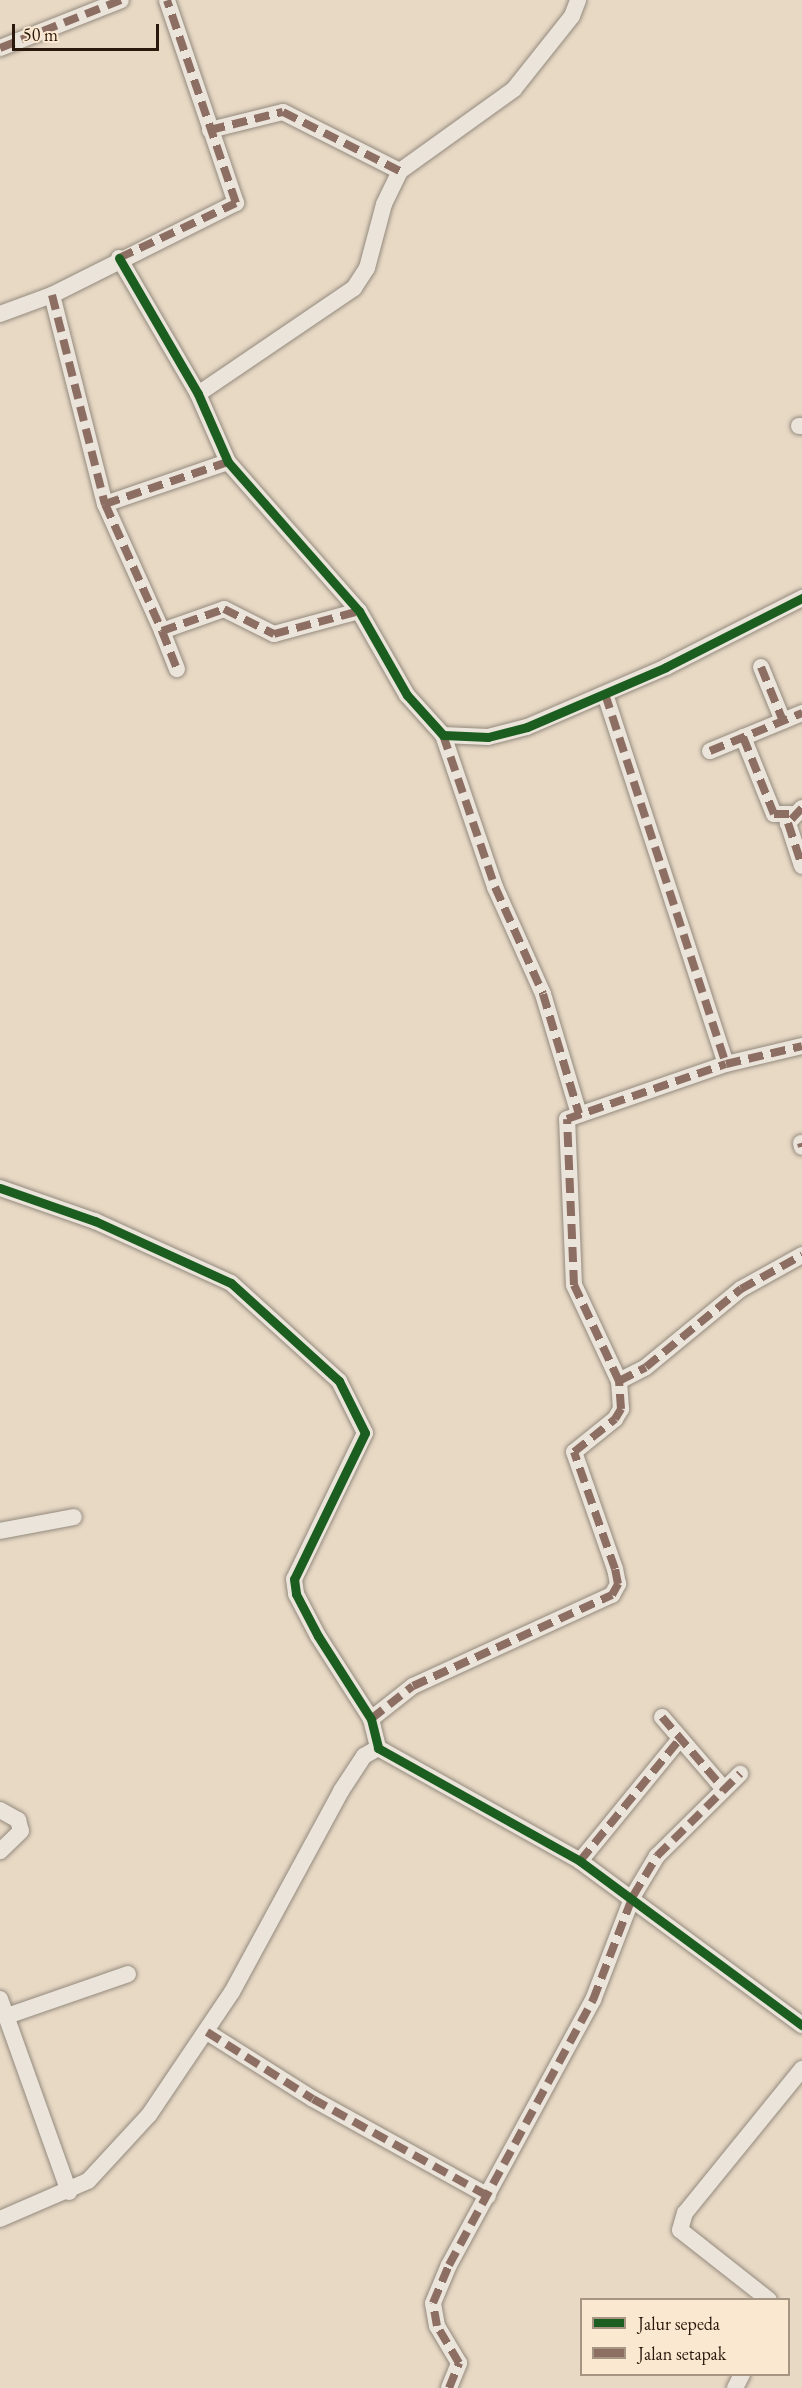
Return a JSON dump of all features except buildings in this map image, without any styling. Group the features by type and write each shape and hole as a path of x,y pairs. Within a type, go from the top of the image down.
{"street":[{"path":"0,48 121,0"},
{"path":"0,314 52,295 119,258 236,203 167,0"},
{"path":"198,394 354,288 367,268 384,204 400,171 514,89 572,16 578,0"},
{"path":"210,130 283,112 400,171"},
{"path":"119,258 198,394 228,462 359,611 407,694 443,735 495,887 543,994 579,1114"},
{"path":"52,295 105,504 177,669"},
{"path":"105,504 228,462"},
{"path":"443,735 488,738 605,694 802,598"},
{"path":"162,631 224,609 274,634 359,611"},
{"path":"761,667 783,721"},
{"path":"605,694 726,1064"},
{"path":"710,752 802,713"},
{"path":"743,737 774,814 796,811 789,830 802,866"},
{"path":"371,1719 413,1686 612,1595 618,1584 615,1569 574,1452 615,1419 621,1409 619,1381 574,1285 565,1127 567,1119 726,1064 802,1046"},
{"path":"0,1188 94,1221 231,1283 339,1381 365,1433 294,1579 296,1594 318,1636 371,1719 378,1748 580,1861 633,1896 802,2025"},
{"path":"619,1381 646,1367 741,1289 802,1254"},
{"path":"0,1531 74,1517"},
{"path":"662,1717 679,1740 724,1789"},
{"path":"580,1861 679,1740"},
{"path":"0,2219 69,2192 103,2171 207,2032 341,1791 364,1756 378,1748"},
{"path":"449,2388 459,2363 437,2326 433,2303 593,2000 633,1896 657,1856 740,1774"},
{"path":"0,1810 18,1820 21,1831 0,1851"},
{"path":"7,2016 128,1974"},
{"path":"0,1999 69,2192"},
{"path":"207,2032 313,2099 489,2196"},
{"path":"766,2298 680,2230 685,2213 802,2069"}],"marked path":[{"path":"0,48 121,0"},
{"path":"119,258 236,203 167,0"},
{"path":"210,130 283,112 400,171"},
{"path":"52,295 105,504 162,631 224,609 274,634 359,611"},
{"path":"105,504 228,462"},
{"path":"162,631 177,669"},
{"path":"761,667 783,721"},
{"path":"605,694 726,1064"},
{"path":"710,751 802,713"},
{"path":"443,735 495,887 543,994 579,1114"},
{"path":"743,737 774,814 791,814"},
{"path":"802,808 788,823 802,866"},
{"path":"619,1381 574,1285 567,1119 726,1064 802,1046"},
{"path":"801,1143 802,1147"},
{"path":"371,1719 413,1686 612,1595 618,1584 615,1569 574,1452 615,1419 621,1409 619,1381 646,1367 741,1289 802,1255"},
{"path":"662,1717 724,1789"},
{"path":"580,1861 679,1740"},
{"path":"449,2388 459,2363 437,2326 433,2303 449,2265 593,2000 633,1896 657,1856 740,1774"},
{"path":"207,2032 313,2099 488,2196"}],"cycle path":[{"path":"119,258 198,394 228,462 359,611 407,695 443,735 488,737 527,727 666,667 802,598"},
{"path":"0,1188 95,1221 231,1283 339,1381 365,1433 294,1579 296,1594 318,1636 371,1719 378,1748 580,1861 802,2025"}]}
